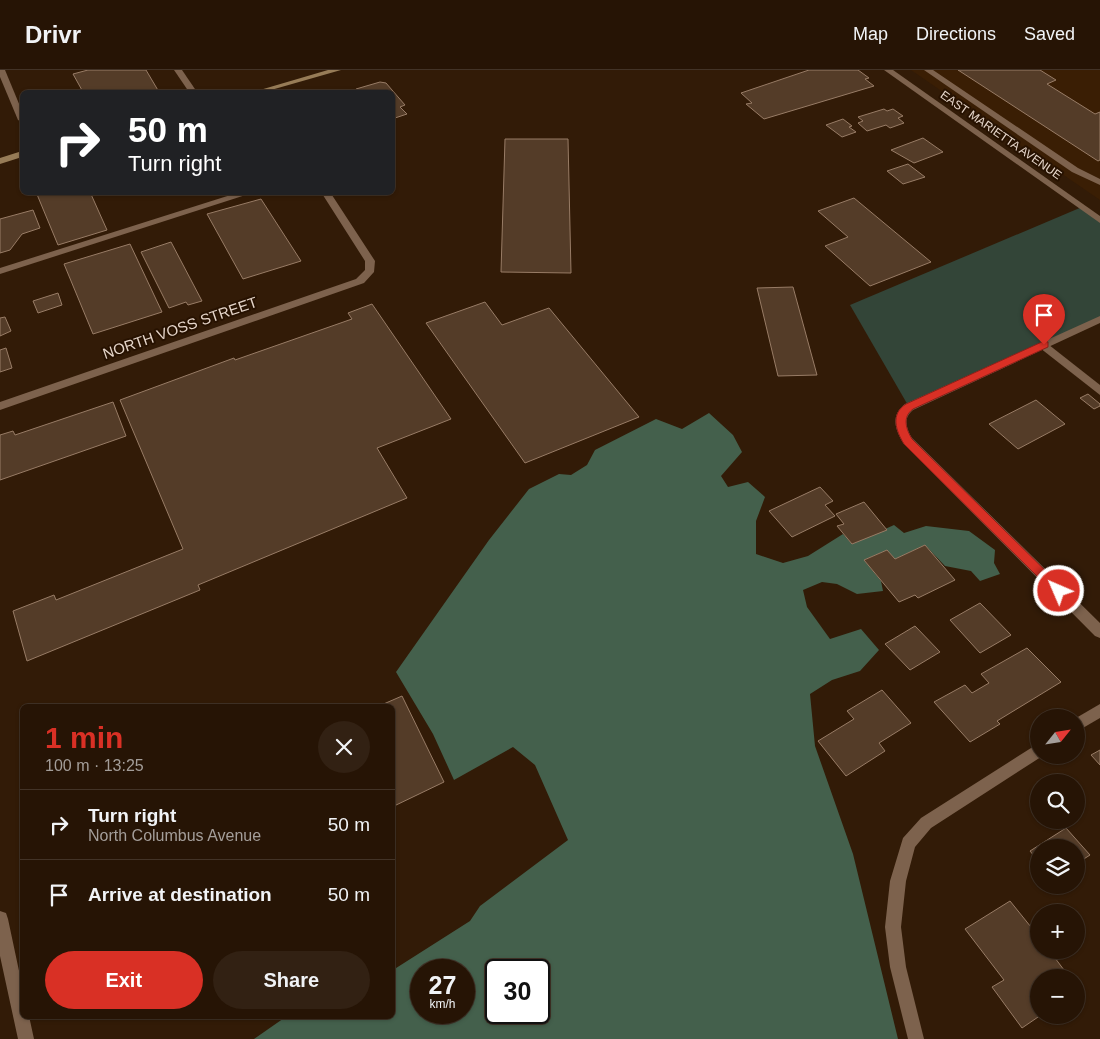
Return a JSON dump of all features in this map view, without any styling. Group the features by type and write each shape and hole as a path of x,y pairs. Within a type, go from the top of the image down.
{"main road":[{"path":"265,90 337,70"},
{"path":"0,161 20,155"}],"street":[{"path":"1,70 20,115"},
{"path":"178,70 191,90"},
{"name":"EAST MARIETTA AVENUE","path":"888,70 1100,220"},
{"path":"928,70 1075,170 1100,182"},
{"path":"0,271 241,195"},
{"name":"NORTH VOSS STREET","path":"0,406 353,284 368,275 371,265 367,255 327,195"},
{"path":"1100,319 909,407 905,410 900,422 902,431 908,441 1100,632"},
{"path":"1044,345 1100,391"},
{"path":"1085,720 1100,710"},
{"path":"916,1039 901,982 893,927 898,881 908,843 912,836 930,820 1030,756"},
{"path":"0,919 20,1011"},
{"path":"22,1019 26,1039"}],"shaded area":[{"path":"911,70 1100,70 1100,200"}],"green space":[{"path":"1082,207 1100,220 1100,319 909,407 850,305"},
{"path":"709,413 733,435 742,452 721,476 728,487 748,482 765,497 756,521 756,554 783,563 808,556 843,534 852,544 894,525 904,533 926,526 969,531 995,550 994,563 1000,574 980,581 971,571 945,566 925,545 895,559 887,550 864,560 881,581 883,591 857,594 837,584 822,582 803,590 807,607 830,639 861,629 879,650 860,671 832,680 810,694 815,746 853,854 898,1039 254,1039 283,1019 395,1019 395,969 410,959 410,1024 475,1024 475,959 410,959 470,921 480,906 568,840 535,765 513,747 454,780 433,734 396,672 489,540 529,489 559,474 571,475 587,465 595,450 656,419 682,429"}],"building":[{"path":"88,70 146,70 158,90 82,90 73,74"},
{"path":"809,70 858,70 869,78 865,79 874,86 764,119 746,104 752,103 741,93"},
{"path":"958,70 1040,70 1056,80 1047,84 1095,114 1100,112 1100,160 1098,161"},
{"path":"380,82 386,83 392,90 357,90"},
{"path":"395,93 405,105 400,107 407,114 395,118"},
{"path":"884,109 887,111 893,109 903,116 898,118 904,123 890,128 886,125 867,131 858,123 863,121 858,117"},
{"path":"843,119 856,132 842,137 826,125"},
{"path":"923,138 943,152 914,163 891,150"},
{"path":"505,139 568,139 571,273 501,272"},
{"path":"908,164 925,177 903,184 887,171"},
{"path":"37,195 91,195 107,230 58,245"},
{"path":"854,198 931,262 870,286 825,246 848,237 818,211"},
{"path":"261,199 301,261 243,279 207,214"},
{"path":"33,210 40,228 22,234 10,250 0,253 0,219"},
{"path":"171,242 202,301 188,305 186,302 169,308 141,252"},
{"path":"130,244 162,312 93,334 64,264"},
{"path":"793,287 817,375 778,376 757,288"},
{"path":"58,293 62,305 38,313 33,301"},
{"path":"485,302 502,325 549,308 639,417 525,463 426,323"},
{"path":"372,304 451,419 377,448 407,498 198,585 200,590 27,661 13,611 54,595 56,600 183,549 120,400 234,358 235,360 352,319 348,313"},
{"path":"5,317 11,331 0,336 0,318"},
{"path":"6,348 12,368 0,372 0,350"},
{"path":"1088,394 1100,406 1094,409 1080,398"},
{"path":"1036,400 1065,424 1018,449 989,424"},
{"path":"113,402 126,436 0,480 0,435 13,431 15,435"},
{"path":"820,487 833,501 825,505 835,516 792,537 769,511"},
{"path":"864,502 887,530 852,544 837,526 844,524 836,514"},
{"path":"925,545 955,580 918,598 915,595 899,602 864,560 887,550 895,559"},
{"path":"980,603 1011,635 980,653 950,620"},
{"path":"915,626 940,652 910,670 885,644"},
{"path":"1027,648 1061,682 997,721 1000,724 970,742 934,702 965,685 972,693 989,683 981,674"},
{"path":"882,690 911,723 879,743 885,751 846,776 818,741 854,719 847,711"},
{"path":"402,696 444,782 395,806 395,704 384,704"},
{"path":"1100,750 1100,765 1091,755"},
{"path":"1067,829 1076,839 1049,839"},
{"path":"1085,849 1090,855 1085,858"},
{"path":"1010,901 1030,926 1030,959 1056,959 1063,969 1030,969 1030,1023 1022,1028 992,987 1004,980 965,929"}],"route":[{"path":"1044,345 909,407 902,414 900,422 904,436 908,441 1059,591"}]}
